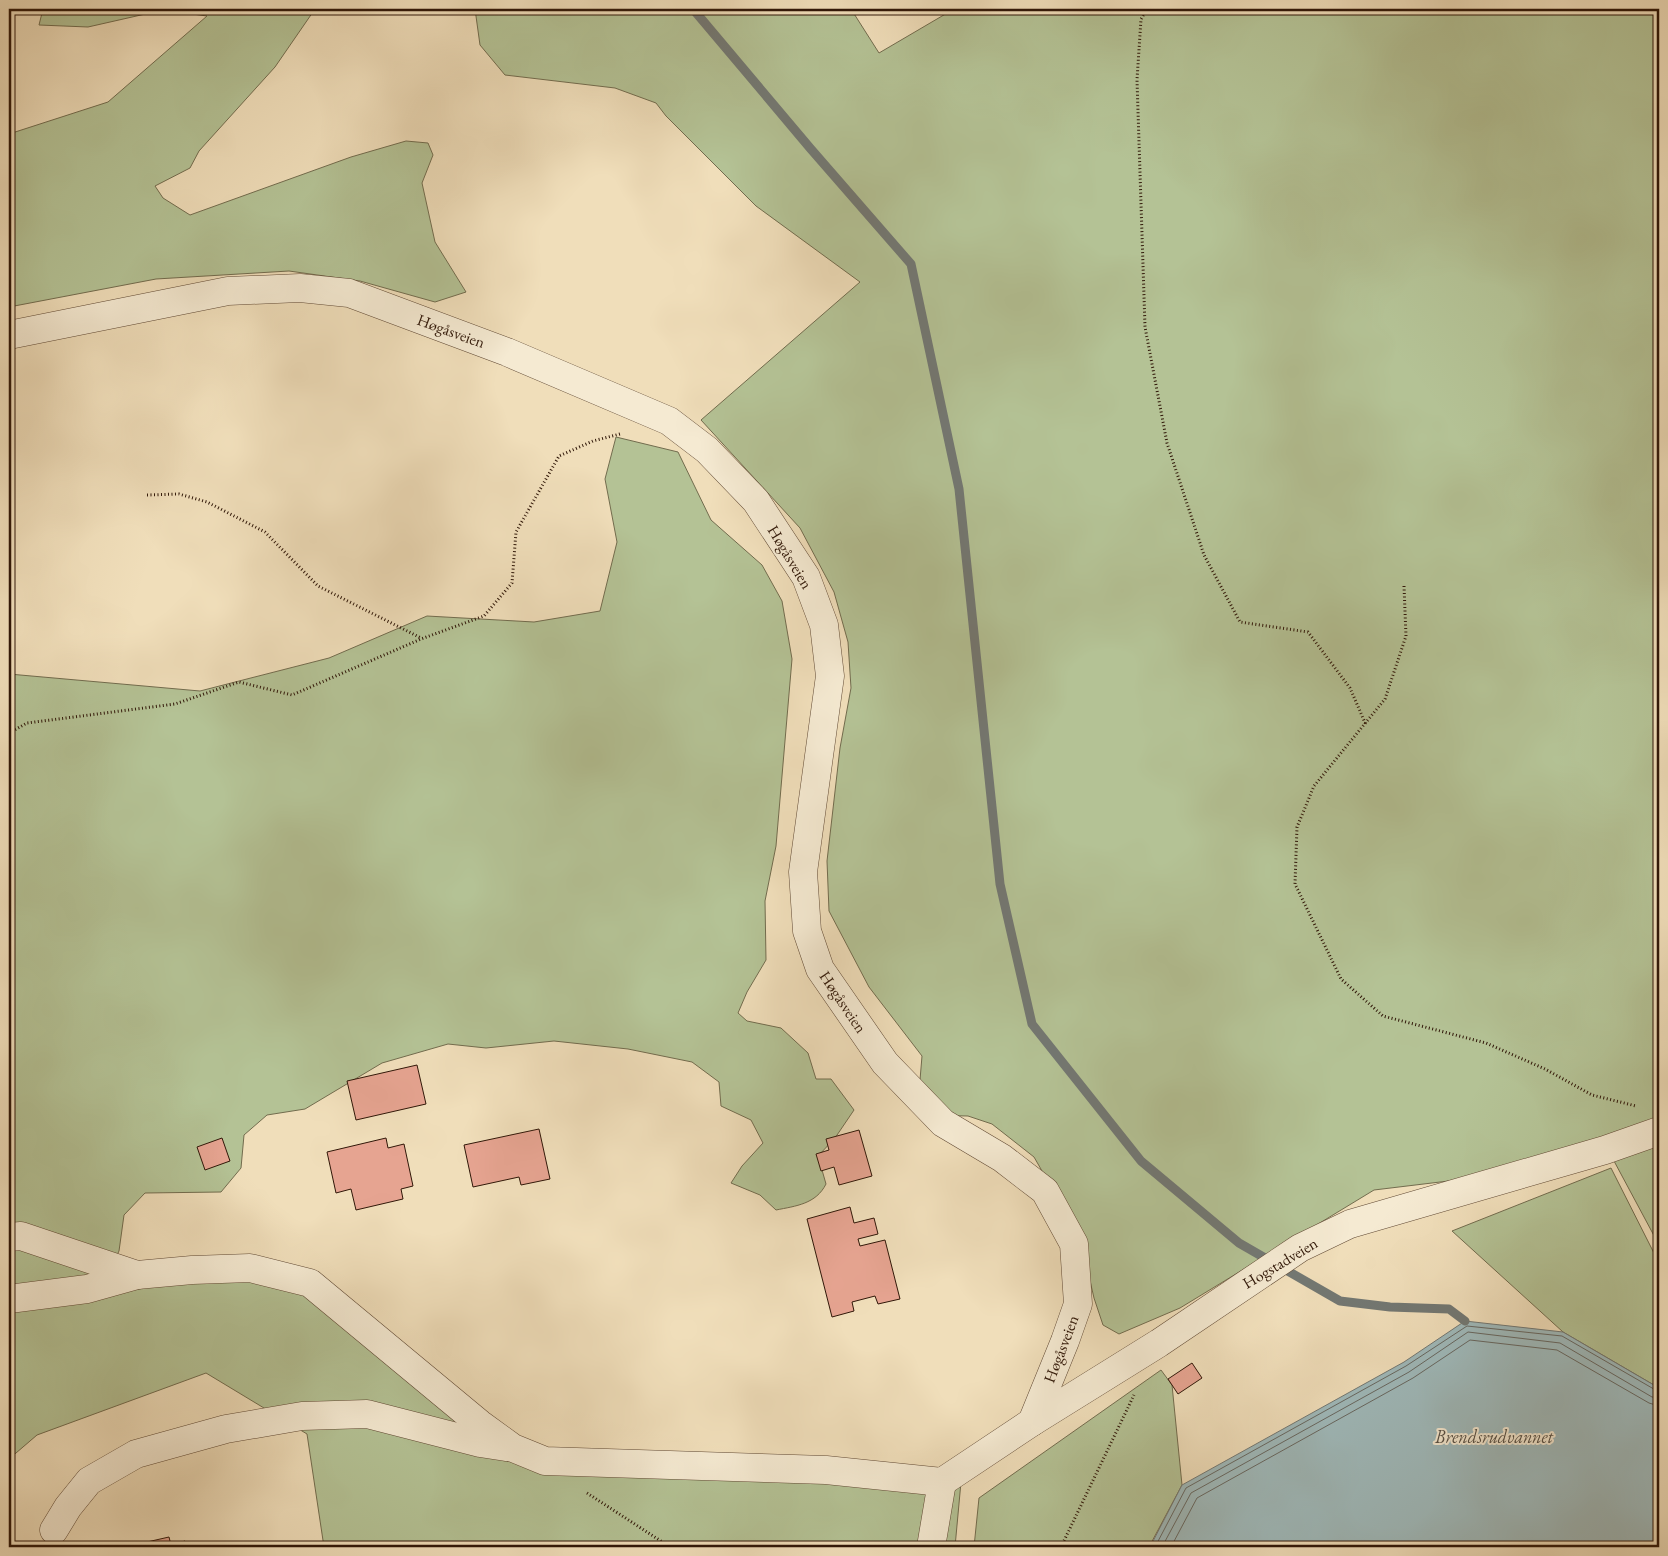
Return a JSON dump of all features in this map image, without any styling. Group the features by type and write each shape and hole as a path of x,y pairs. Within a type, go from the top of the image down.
{"street":[{"name":"Høgåsveien","path":"9,335 228,291 300,288 349,293 507,352 669,421 707,450 756,502 806,577 824,625 830,676 803,872 807,931 820,969 885,1063 943,1123 1002,1158 1045,1191 1074,1244 1078,1304 1032,1422"},
{"name":"Hogstadveien","path":"942,1482 1032,1422 1159,1343 1300,1248 1350,1224 1605,1150 1659,1131"},
{"path":"9,1237 21,1236 137,1275"},
{"path":"9,1299 87,1289 137,1275 250,1268 310,1283 480,1424 513,1448"},
{"path":"54,1530 68,1507 89,1481 136,1454 226,1429 302,1416 367,1414 480,1443 513,1448 545,1461 826,1470 942,1482 931,1547"}],"path":[{"path":"1147,9 1141,19 1137,80 1145,327 1168,443 1204,555 1240,622 1308,632 1350,688 1366,724"},
{"path":"9,733 26,723 175,704 239,682 292,695 421,639 484,616 512,583 516,532 559,456 593,441 621,433"},
{"path":"147,495 179,494 207,502 265,532 318,586 421,639"},
{"path":"1404,586 1406,636 1384,699 1366,724 1314,786 1297,827 1295,884 1341,979 1383,1016 1486,1043 1545,1069 1592,1096 1640,1106"},
{"path":"1061,1547 1137,1388"},
{"path":"583,1491 670,1547"}],"green space":[{"path":"43,9 315,9 275,67 199,151 190,168 155,186 163,198 190,215 351,157 406,141 428,143 433,155 422,183 435,242 466,292 435,302 360,281 289,271 156,279 9,307 9,134 108,102 207,16 163,10 88,27 39,25"},
{"path":"475,9 851,9 879,53 954,9 1659,9 1659,1245 1614,1161 1374,1190 1180,1308 1119,1334 1103,1325 1094,1298 1080,1237 1034,1157 992,1124 968,1116 923,1115 920,1080 922,1056 869,987 829,911 827,861 840,748 851,688 848,642 834,592 800,528 701,420 860,282 756,206 666,116 656,103 615,88 505,75 480,45"},
{"path":"616,437 678,452 711,520 762,565 782,601 792,659 776,846 765,901 766,960 747,992 738,1013 747,1021 781,1028 808,1053 816,1079 831,1079 854,1110 835,1138 818,1156 826,1184 822,1191 805,1203 776,1210 760,1195 731,1183 742,1166 763,1143 751,1120 721,1106 719,1082 692,1062 628,1049 554,1041 486,1048 448,1044 382,1063 305,1109 267,1115 244,1135 241,1168 221,1192 145,1193 124,1215 119,1251 100,1290 190,1271 299,1283 544,1462 961,1482 955,1547 324,1547 307,1434 206,1373 37,1435 9,1459 9,674 200,691 329,658 427,616 534,622 600,611 617,542 605,479"},
{"path":"1611,1168 1659,1263 1659,1388 1563,1332 1452,1231"},
{"path":"1161,1370 1172,1385 1182,1485 1149,1547 974,1547 979,1498"}],"water":[{"name":"Brendsrudvannet","path":"1465,1321 1563,1332 1659,1388 1659,1547 1150,1547 1182,1485 1404,1362"}],"building":[{"path":"417,1065 426,1104 356,1120 347,1081"},
{"path":"539,1129 550,1179 521,1185 519,1177 473,1187 464,1145"},
{"path":"859,1130 872,1176 839,1185 834,1167 821,1171 816,1154 829,1150 826,1139"},
{"path":"222,1138 230,1161 205,1170 197,1147"},
{"path":"386,1138 388,1148 404,1144 413,1186 401,1189 403,1199 356,1210 351,1189 336,1193 327,1152"},
{"path":"850,1207 854,1223 874,1218 878,1234 858,1239 860,1246 885,1240 900,1299 878,1304 875,1296 852,1302 854,1311 832,1317 807,1219"},
{"path":"1192,1363 1202,1378 1178,1394 1168,1379"},
{"path":"169,1537 171,1545 185,1541 187,1547 148,1547 147,1542"}],"waterway":[{"path":"693,9 911,264 959,489 1000,884 1032,1024 1141,1161 1239,1243 1340,1301 1390,1307 1449,1309 1465,1321"}]}
